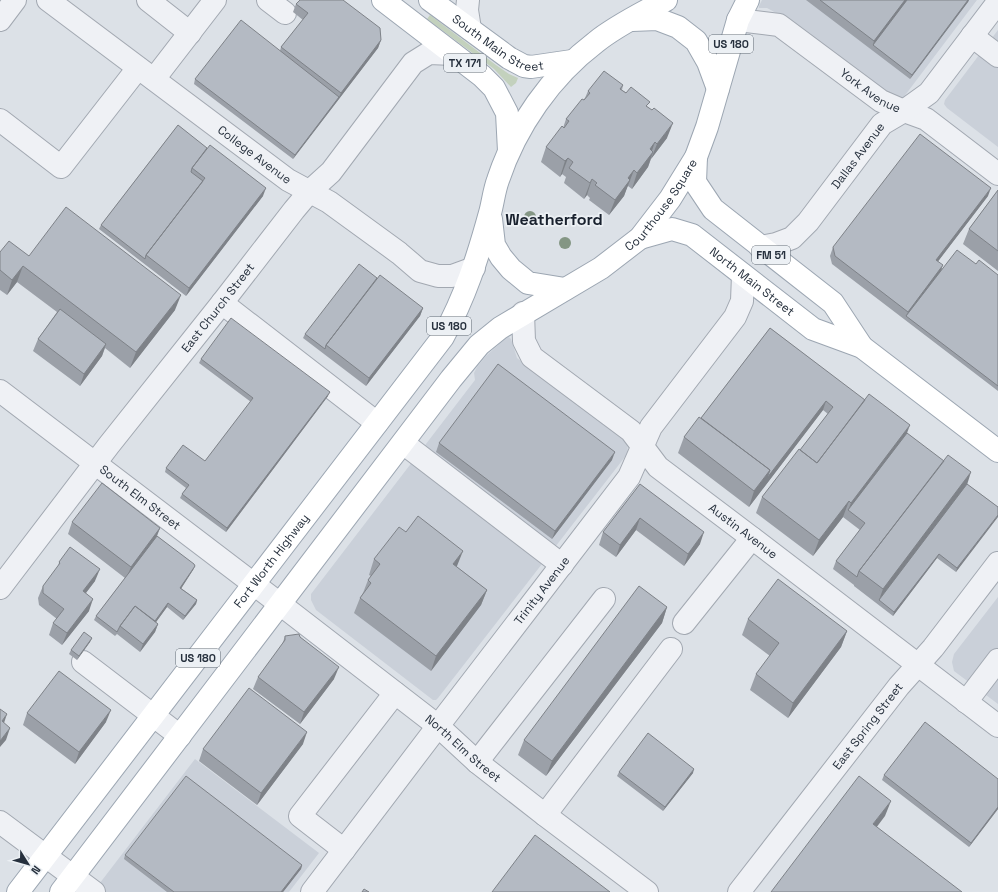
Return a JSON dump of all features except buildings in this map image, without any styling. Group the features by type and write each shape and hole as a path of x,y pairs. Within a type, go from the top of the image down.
{"main road":[{"name":"TX 171","path":"383,0 482,76 494,88 507,113 509,151"},
{"name":"South Main Street","path":"430,0 509,58 524,66 531,67 572,61"},
{"name":"US 180","path":"490,212 498,182 509,151 539,100 572,61 598,41 666,0"},
{"name":"US 180","path":"718,89 738,20 748,0"},
{"path":"632,20 656,19 678,27 696,41 708,62 718,89"},
{"name":"Courthouse Square","path":"564,289 601,268 640,238 670,199 696,157 707,127 718,89"},
{"name":"North Main Street","path":"696,157 695,182 713,209 833,303 862,347"},
{"path":"490,212 494,245 501,257 511,269 528,283 564,289"},
{"name":"Fort Worth Highway","path":"18,892 443,337 462,300 474,268 490,212"},
{"name":"North Main Street","path":"640,238 672,229 692,235 813,329 862,347 998,451"},
{"name":"US 180","path":"67,884 402,443 479,345 500,328 564,289"}],"street":[{"path":"0,20 15,0"},
{"name":"College Avenue","path":"48,0 288,180 329,202 364,226 399,253 420,272 438,276 452,276 474,268"},
{"path":"148,0 190,32"},
{"path":"0,120 61,167 146,74 190,32 215,0"},
{"path":"268,0 285,13"},
{"path":"468,0 467,10 470,29"},
{"name":"Dallas Avenue","path":"760,247 776,244 792,238 808,222 882,124 904,111 929,93 998,2"},
{"name":"York Avenue","path":"738,20 779,25 881,101 926,120 998,174"},
{"path":"972,36 998,56"},
{"name":"East Church Street","path":"0,588 95,464 310,191 330,172 413,63 430,53 453,54"},
{"name":"Trinity Avenue","path":"312,892 629,477 651,427 735,317 742,301 743,275"},
{"path":"222,303 377,423"},
{"name":"Austin Avenue","path":"523,313 524,341 532,357 631,431 658,467 998,726"},
{"name":"South Elm Street","path":"0,391 280,604"},
{"path":"402,443 562,565"},
{"path":"684,623 752,538"},
{"name":"East Spring Street","path":"739,892 899,686 933,648 998,563"},
{"path":"477,762 604,599"},
{"name":"North Elm Street","path":"280,604 438,726 477,762 647,892"},
{"path":"545,815 672,649"},
{"path":"966,702 998,660"},
{"path":"83,662 180,736"},
{"path":"344,850 300,816 395,693"},
{"path":"0,822 46,857 67,884 94,892"}],"shaded area":[{"path":"762,0 977,0 903,98 892,99 778,14 767,8 759,8"},
{"path":"998,30 998,147 947,108 944,104 945,100"},
{"path":"508,336 511,339 517,358 627,440 628,453 438,698 433,700 316,610 311,600 311,594 475,380 474,373 477,367 486,356"},
{"path":"998,597 998,704 954,671 952,662 954,654"},
{"path":"195,759 319,853 289,892 93,892"}],"green space":[{"path":"430,15 496,65 518,78 516,83 511,87 494,69 427,19"}],"district":[{"name":"Weatherford","path":"554,219"}]}
